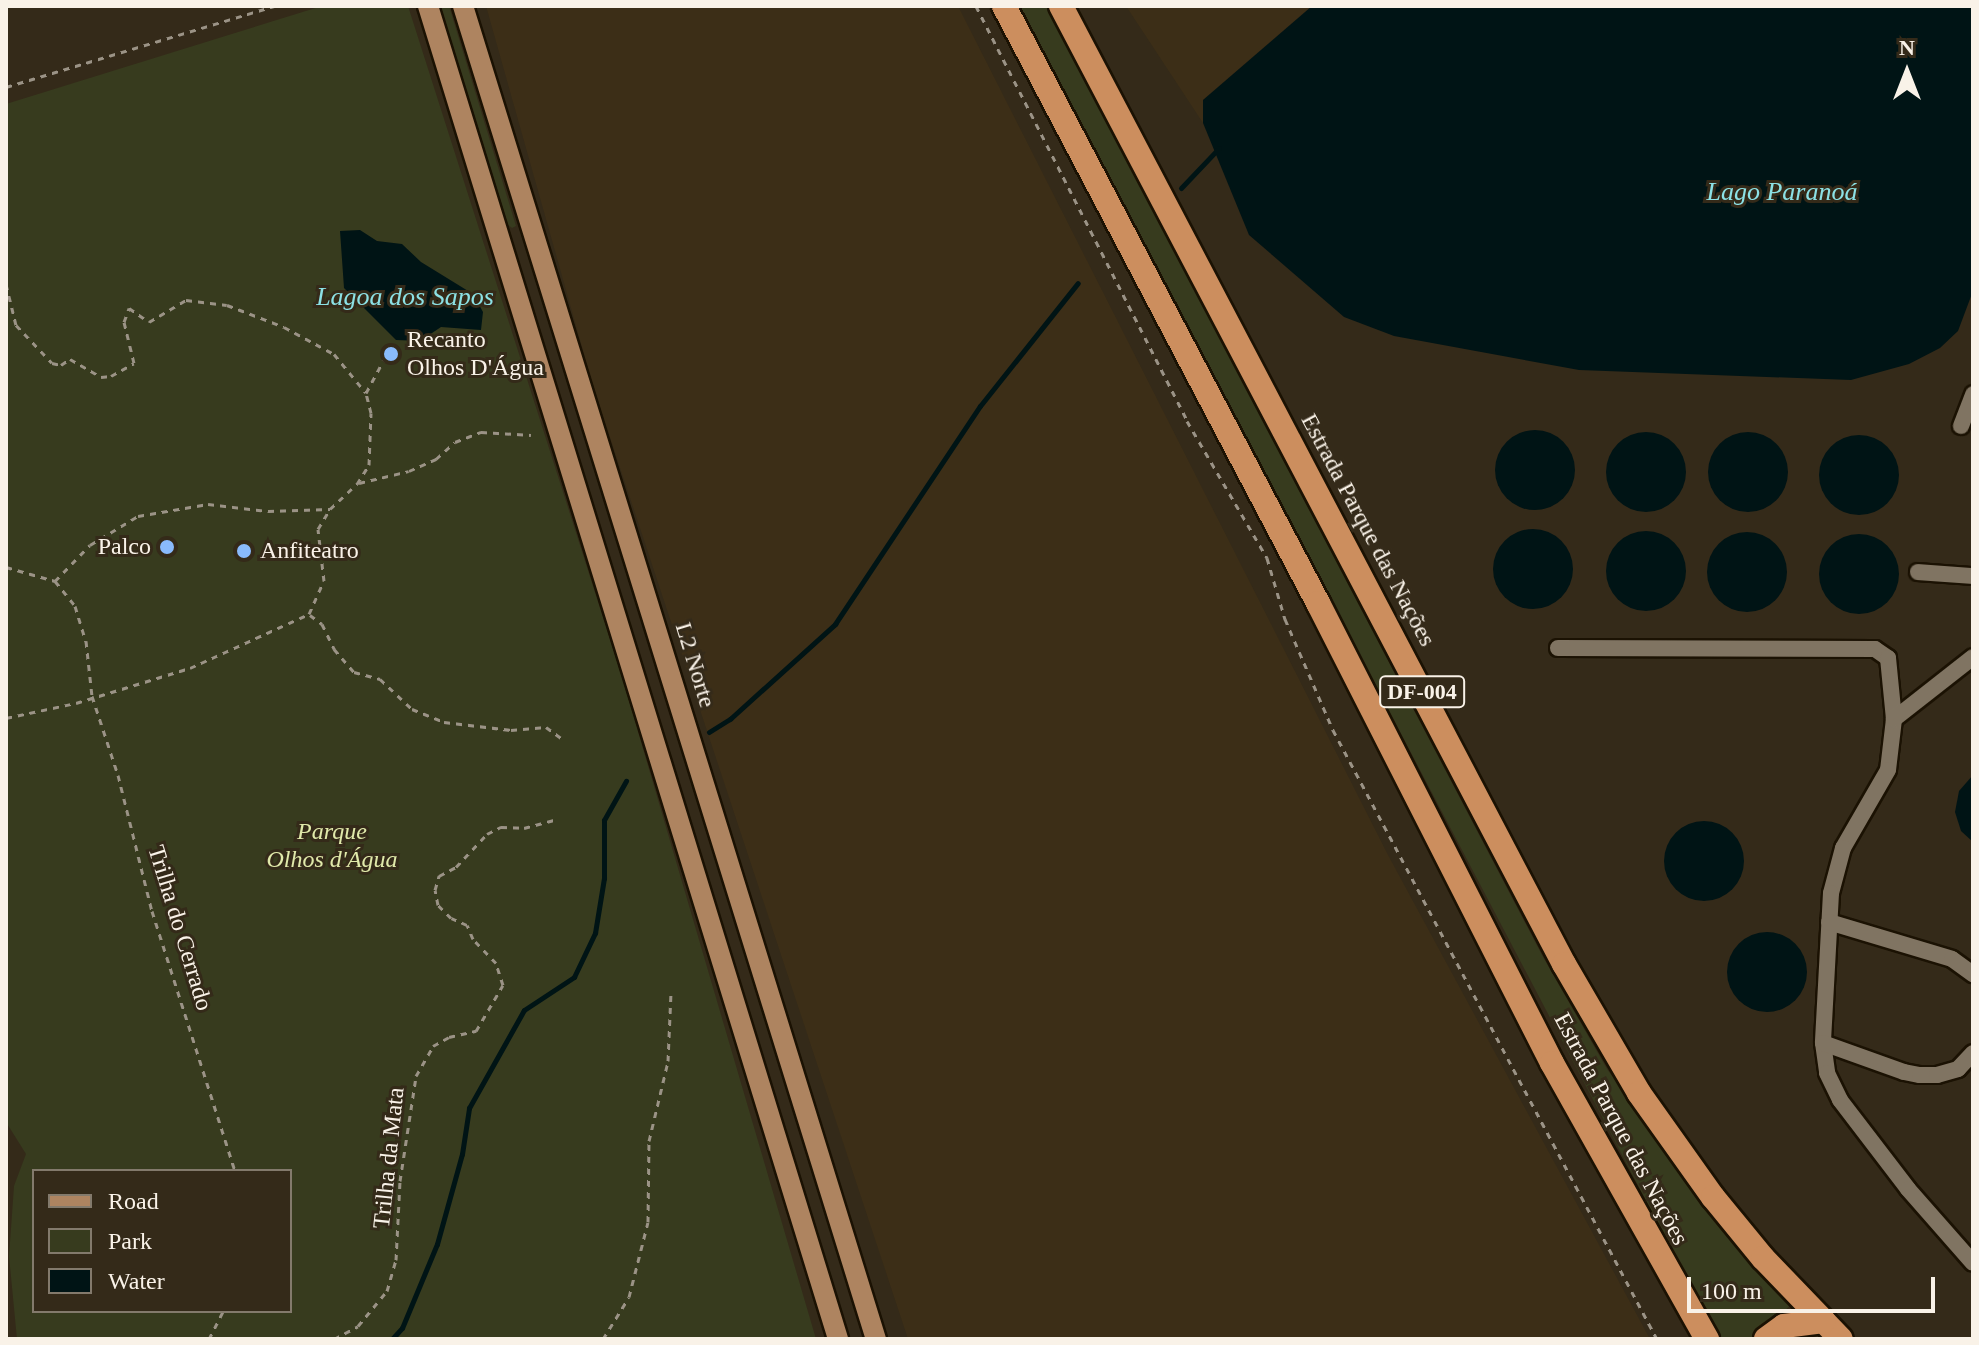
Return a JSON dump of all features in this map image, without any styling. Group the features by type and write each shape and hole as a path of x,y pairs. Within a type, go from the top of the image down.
{"highway":[{"name":"Estrada Parque das Nações","path":"1004,6 1318,603 1552,1063 1707,1339"},
{"name":"Estrada Parque das Nações","path":"1061,6 1594,1015 1639,1093 1713,1197 1763,1258 1841,1339"},
{"path":"1766,1339 1784,1326 1824,1321"}],"main road":[{"path":"428,6 838,1339"},
{"name":"L2 Norte","path":"463,6 876,1339"},
{"path":"504,247 536,238"}],"lane":[{"path":"1961,426 1973,394"},
{"path":"1918,572 1973,576"},
{"path":"1558,648 1875,649 1885,653 1891,664 1894,719 1887,774 1862,811 1835,870 1823,1043 1827,1073 1840,1100 1908,1189 1973,1263"},
{"path":"1894,719 1973,657"},
{"path":"1829,922 1952,959 1973,974"},
{"path":"1823,1043 1920,1075 1937,1075 1958,1069 1973,1053"}],"path":[{"path":"6,87 275,6"},
{"path":"976,6 1187,421 1267,558 1285,619 1333,730 1575,1179 1657,1339"},
{"path":"6,284 16,325 52,363 61,365 70,359 101,377 111,376 134,363 124,322 129,308 149,322 186,300 227,305 284,327 334,354 366,393 371,413 369,465 357,484 330,509 318,529 324,581 309,614 190,668 76,703 6,718"},
{"path":"366,393 394,341"},
{"path":"357,484 409,471 436,459 455,442 481,432 531,435"},
{"path":"6,567 55,581 90,545 138,516 208,504 268,511 330,509"},
{"name":"Trilha do Cerrado","path":"55,581 75,606 86,641 92,696 118,775 152,911 234,1169"},
{"path":"309,614 322,624 334,649 354,672 380,679 412,709 444,722 511,730 546,727 561,738"},
{"name":"Trilha da Mata","path":"334,1339 358,1326 387,1291 396,1260 400,1181 416,1076 433,1046 449,1037 476,1031 503,985 496,963 473,939 467,925 451,918 438,905 435,890 439,876 456,867 487,834 501,827 524,828 557,819"},
{"path":"603,1339 629,1297 648,1222 649,1141 668,1061 671,991"},
{"path":"209,1339 222,1313"}],"shaded area":[{"path":"486,6 958,6 1388,855 1650,1339 908,1339 593,386"},
{"path":"1126,6 1312,6 1203,100 1203,123"}],"green space":[{"name":"Parque Olhos d'Água","path":"322,6 408,6 622,677 816,1339 17,1339 9,1256 14,1186 26,1154 6,1122 6,104"},
{"path":"440,6 449,6 516,226 512,228 508,225"},
{"path":"1019,6 1046,6 1542,955 1607,1069 1723,1227 1792,1304 1752,1339 1722,1339 1694,1292"}],"water":[{"name":"Lago Paranoá","path":"1312,6 1973,6 1973,291 1958,331 1940,348 1909,364 1851,380 1579,370 1394,336 1344,317 1249,235 1203,123 1203,100"},
{"name":"Lagoa dos Sapos","path":"360,230 377,241 402,244 421,262 473,294 483,312 481,330 441,327 420,341 396,340 344,288 340,231"},
{"path":"1535,430 1550,433 1563,442 1572,455 1575,470 1572,485 1563,498 1550,507 1535,510 1520,507 1507,498 1498,485 1495,470 1498,455 1507,442 1520,433"},
{"path":"1646,432 1661,435 1674,444 1683,457 1686,472 1683,487 1674,500 1661,509 1646,512 1631,509 1618,500 1609,487 1606,472 1609,457 1618,444 1631,435"},
{"path":"1748,432 1763,435 1776,444 1785,457 1788,472 1785,487 1776,500 1763,509 1748,512 1733,509 1720,500 1711,487 1708,472 1711,457 1720,444 1733,435"},
{"path":"1859,435 1874,438 1887,447 1896,460 1899,475 1896,490 1887,503 1874,512 1859,515 1844,512 1831,503 1822,490 1819,475 1822,460 1831,447 1844,438"},
{"path":"1533,529 1548,532 1561,541 1570,554 1573,569 1570,584 1561,597 1548,606 1533,609 1518,606 1505,597 1496,584 1493,569 1496,554 1505,541 1518,532"},
{"path":"1646,531 1661,534 1674,543 1683,556 1686,571 1683,586 1674,599 1661,608 1646,611 1631,608 1618,599 1609,586 1606,571 1609,556 1618,543 1631,534"},
{"path":"1747,532 1762,535 1775,544 1784,557 1787,572 1784,587 1775,600 1762,609 1747,612 1732,609 1719,600 1710,587 1707,572 1710,557 1719,544 1732,535"},
{"path":"1859,534 1874,537 1887,546 1896,559 1899,574 1896,589 1887,602 1874,611 1859,614 1844,611 1831,602 1822,589 1819,574 1822,559 1831,546 1844,537"},
{"path":"1973,775 1973,842 1961,831 1955,812 1959,791"},
{"path":"1704,821 1719,824 1732,833 1741,846 1744,861 1741,876 1732,889 1719,898 1704,901 1689,898 1676,889 1667,876 1664,861 1667,846 1676,833 1689,824"},
{"path":"1767,932 1782,935 1795,944 1804,957 1807,972 1804,987 1795,1000 1782,1009 1767,1012 1752,1009 1739,1000 1730,987 1727,972 1730,957 1739,944 1752,935"}],"waterway":[{"path":"1181,188 1219,148"},
{"path":"709,732 730,719 835,624 980,406 1078,283"},
{"path":"392,1339 402,1328 437,1244 462,1154 469,1108 524,1010 574,977 595,933 604,878 604,820 626,781"}],"place":[{"name":"Recanto Olhos D'Água","path":"391,354"},
{"name":"Palco","path":"167,547"},
{"name":"Anfiteatro","path":"244,551"}]}
